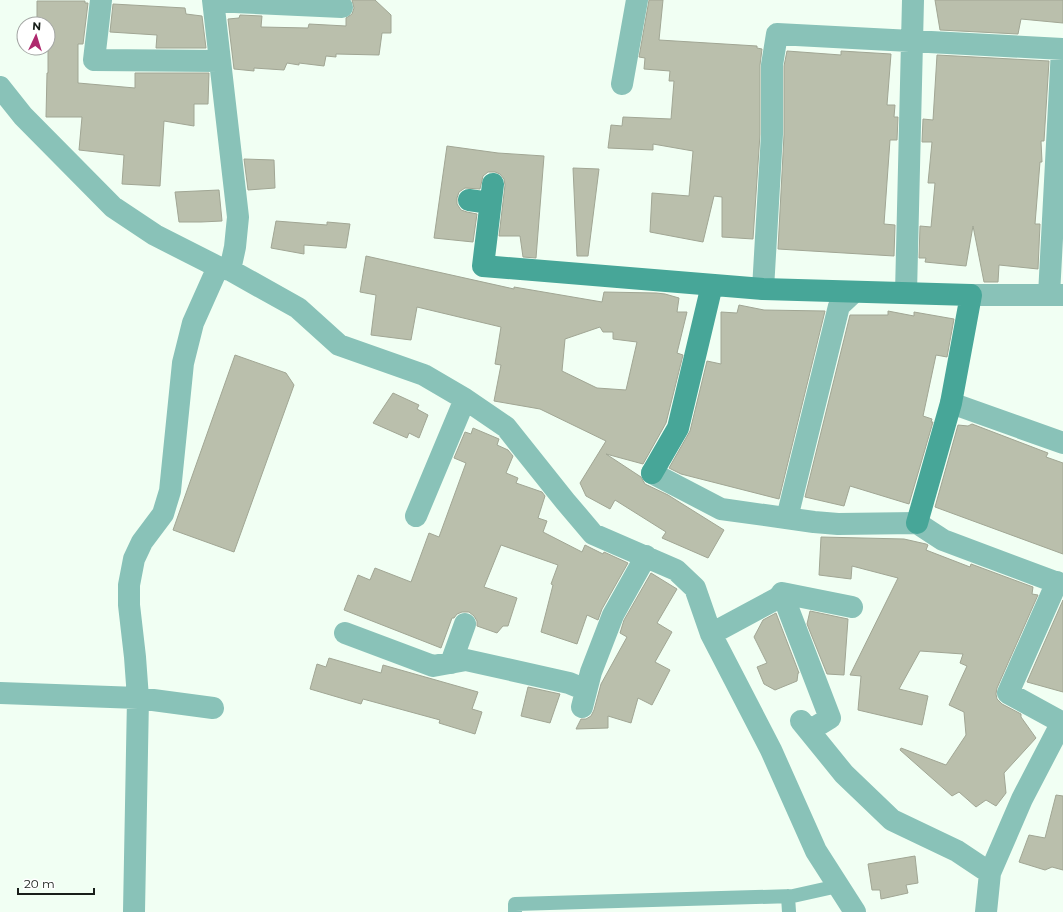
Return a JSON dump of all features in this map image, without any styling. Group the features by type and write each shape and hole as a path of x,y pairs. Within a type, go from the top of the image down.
{"street":[{"path":"101,0 94,60 220,61"},
{"path":"622,84 637,0"},
{"path":"906,293 913,0"},
{"path":"134,912 138,698 129,605 131,571 134,559 142,542 163,514 170,491 183,363 193,323 235,247 238,217 213,1 342,7"},
{"path":"484,196 488,235 483,266 763,289 971,295 1056,295 1062,49 777,34 772,65 772,134 763,289"},
{"path":"0,87 23,116 113,207 154,235 224,269 298,308 339,345 424,376 465,399 506,427 593,534 676,570 695,588 710,634 771,750 816,851 855,912"},
{"path":"712,286 678,428 652,473 721,509 838,524 878,522 917,523 943,540 1060,584 1008,693 1062,723 1022,799 990,873 986,912"},
{"path":"787,518 839,306 854,292"},
{"path":"917,523 951,403 971,295"},
{"path":"416,516 465,399"},
{"path":"951,403 1063,443"},
{"path":"345,633 433,666 466,660 569,683 584,699 590,672 614,615 646,556"},
{"path":"710,634 778,598 782,593"},
{"path":"782,593 852,607"},
{"path":"782,593 830,718 805,726 844,774 892,820 957,851 990,873"},
{"path":"451,663 465,624"},
{"path":"0,693 138,698 213,708"}],"lane":[{"path":"515,912 515,904 788,896 838,886"},
{"path":"788,896 789,912"}],"building":[{"path":"352,0 375,0 391,15 391,33 382,33 379,55 336,54 336,57 326,56 324,66 287,63 284,70 254,68 254,71 234,69 228,19 239,18 240,15 262,16 261,27 308,28 309,24 346,26 346,18 352,14 354,8"},
{"path":"649,0 663,0 659,40 757,46 757,48 762,49 760,65 760,134 753,239 722,237 722,197 714,196 703,242 650,232 652,193 689,196 693,151 653,144 653,150 608,148 611,125 622,126 623,117 671,119 674,81 669,81 670,71 644,69 645,58 639,57"},
{"path":"935,0 1063,0 1063,23 1021,19 1018,34 940,30"},
{"path":"37,1 85,1 85,3 88,3 83,44 78,44 78,83 135,88 135,73 209,73 208,104 194,104 194,126 164,121 160,186 122,184 124,155 79,150 82,117 46,117 48,56 56,56 56,16 37,16"},
{"path":"113,4 185,8 186,14 202,16 206,48 156,48 157,35 110,32"},
{"path":"787,51 841,55 841,51 891,54 887,105 895,105 894,117 898,117 897,140 890,140 884,224 895,225 894,256 778,249 784,135 784,66"},
{"path":"937,55 1049,61 1044,141 1041,141 1042,162 1040,162 1035,224 1040,224 1038,269 999,265 998,282 984,282 973,226 966,266 925,262 926,258 919,258 920,226 931,227 935,183 928,183 932,142 922,142 923,119 933,120"},
{"path":"447,146 498,153 544,156 536,258 523,257 520,236 499,236 505,185 504,179 500,174 495,172 488,172 483,176 480,189 465,188 459,192 457,198 457,204 461,210 477,214 473,242 434,238"},
{"path":"244,159 274,160 275,188 248,190"},
{"path":"573,168 599,169 588,256 577,256"},
{"path":"219,190 222,221 179,222 175,192"},
{"path":"276,221 327,225 327,222 350,224 346,248 304,245 304,254 271,248"},
{"path":"366,256 514,289 514,287 602,302 604,292 656,293 679,298 677,312 687,312 677,353 683,355 666,423 643,464 606,454 641,477 645,484 668,495 724,530 708,558 662,538 666,532 615,500 610,509 586,496 580,483 606,441 540,409 494,401 501,365 495,364 501,327 417,307 411,340 371,335 376,295 360,292","holes":["600,327 603,332 613,332 613,339 637,342 626,390 597,388 562,371 565,339"]},
{"path":"739,305 764,310 825,311 779,499 681,474 669,468 690,431 707,361 721,364 721,312 737,313"},
{"path":"888,311 914,316 914,312 954,319 947,357 936,355 923,416 932,419 931,422 933,422 909,504 850,486 844,506 805,497 850,315 888,315"},
{"path":"235,355 286,373 294,385 234,552 173,530"},
{"path":"393,393 419,405 417,409 428,415 419,438 409,433 407,438 373,423"},
{"path":"972,424 1048,453 1046,457 1063,463 1063,554 935,507 958,425 968,426"},
{"path":"473,428 499,439 497,445 508,450 513,456 506,473 518,478 516,483 542,492 545,496 538,518 547,521 543,532 582,552 585,545 603,554 604,552 628,563 602,609 598,620 587,615 577,644 541,632 553,585 551,584 558,565 501,545 484,587 517,598 508,626 503,626 497,633 477,626 477,621 474,616 469,612 462,612 452,618 441,648 344,610 358,575 370,580 375,568 411,582 429,533 439,537 466,463 454,458 465,432 471,434"},
{"path":"821,537 904,539 926,544 928,545 926,550 970,567 971,564 1033,587 1032,594 1038,595 997,688 996,694 997,699 1002,704 1021,714 1021,717 1036,738 1004,773 1006,793 996,806 986,800 976,807 959,792 952,796 900,750 901,748 946,765 966,735 964,712 949,705 967,666 960,663 963,654 920,651 899,689 928,696 922,725 858,710 861,676 850,675 898,578 852,566 851,579 819,575"},
{"path":"651,573 677,589 657,623 672,632 655,662 670,670 652,705 638,698 631,723 608,716 608,728 576,729 581,719 586,719 591,716 594,710 601,684 627,637 620,633 624,620"},
{"path":"1063,600 1063,692 1027,682"},
{"path":"810,611 848,619 844,675 827,674 807,624"},
{"path":"776,613 799,673 797,681 775,690 764,684 757,667 767,663 754,637 763,620"},
{"path":"329,658 381,673 383,665 478,692 472,709 482,712 475,734 439,723 440,720 363,699 361,704 310,689 317,664 326,667"},
{"path":"528,687 560,694 550,723 521,716"},
{"path":"1056,795 1063,796 1063,870 1052,867 1045,870 1019,862 1029,835 1045,838"},
{"path":"915,856 918,883 906,885 908,893 881,899 880,890 872,890 868,864"}]}
